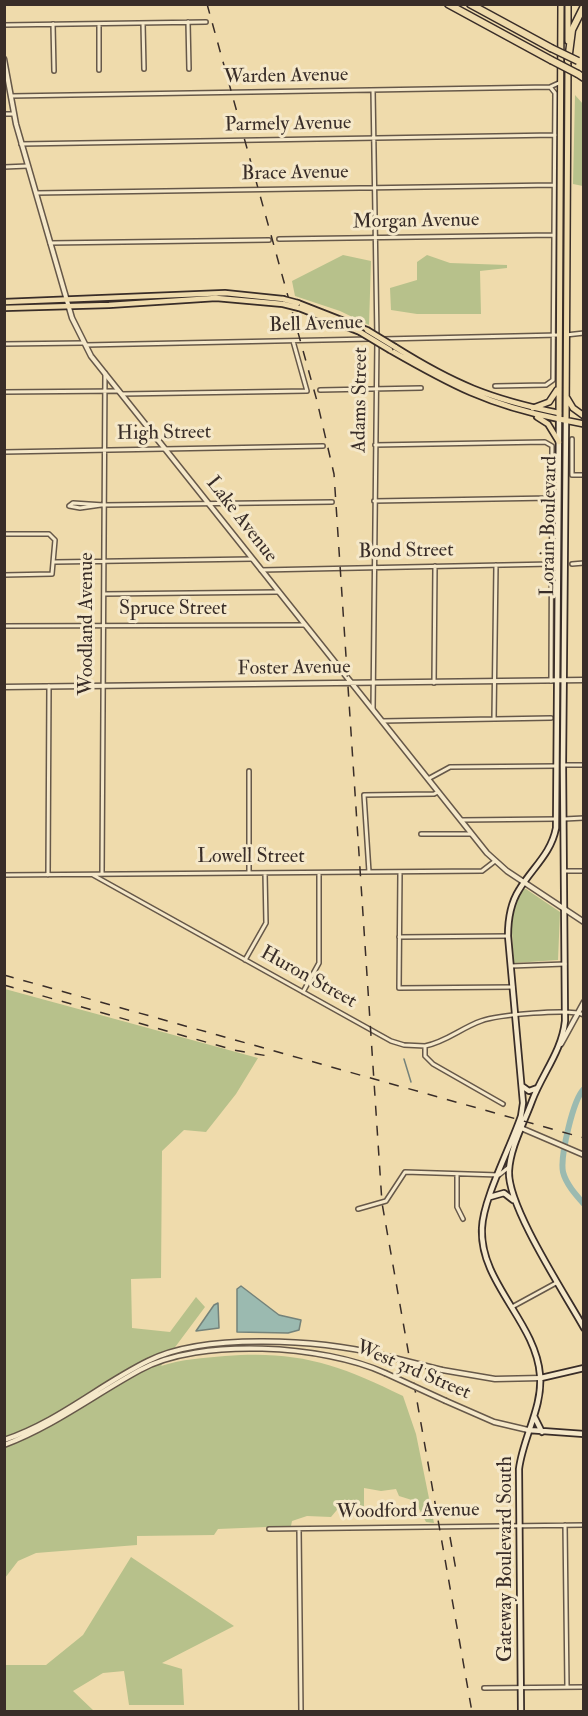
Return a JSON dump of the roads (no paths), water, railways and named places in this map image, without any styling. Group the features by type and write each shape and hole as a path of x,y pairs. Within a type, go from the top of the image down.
{"highway":[{"path":"448,4 582,76"},
{"path":"470,4 581,63"},
{"name":"Lorain Boulevard","path":"559,416 561,4"},
{"name":"Lorain Boulevard","path":"566,417 566,391 559,335 568,4"},
{"path":"568,62 574,22 584,6"},
{"path":"533,408 549,402 559,386"},
{"path":"566,391 569,403 584,417"},
{"path":"559,416 584,417"},
{"path":"566,417 584,424"}],"main road":[{"path":"4,308 225,293 298,305 367,330 392,349 464,392 526,413 548,424 558,442"},
{"path":"4,302 68,304"},
{"path":"298,305 360,332 470,389 559,416"},
{"path":"526,413 559,416"},
{"name":"Lorain Boulevard","path":"524,882 550,847 556,819 554,681 559,416"},
{"name":"Lorain Boulevard","path":"520,1128 537,1088 559,1047 565,1013 563,681 566,417"},
{"path":"524,882 512,904 508,936 523,1109 510,1166 510,1185 515,1203 584,1328"},
{"path":"522,1086 529,1091 537,1088"},
{"name":"Gateway Boulevard South","path":"520,1128 499,1174 482,1224 483,1249 534,1349 541,1378 519,1468 521,1712"},
{"path":"490,1197 506,1194 515,1203"},
{"path":"541,1378 584,1368"},
{"path":"534,1413 536,1423 542,1432"},
{"name":"West 3rd Street","path":"528,1430 584,1434"}],"street":[{"path":"188,22 189,69"},
{"path":"4,25 206,22"},
{"path":"143,23 144,69"},
{"path":"53,24 54,71"},
{"path":"99,24 99,70"},
{"name":"Lake Avenue","path":"4,59 9,96 21,144 68,304 84,344 120,393 471,834 495,861 584,922"},
{"name":"Warden Avenue","path":"9,96 550,87 561,82"},
{"name":"Lorain Boulevard","path":"495,386 546,386 553,380 559,335 554,235 555,93 550,87"},
{"name":"Adams Street","path":"373,90 377,339 373,710"},
{"path":"4,114 13,114"},
{"name":"Parmely Avenue","path":"21,144 555,135"},
{"path":"4,167 28,166"},
{"name":"Brace Avenue","path":"36,193 554,185"},
{"name":"Morgan Avenue","path":"279,239 554,235"},
{"path":"50,243 269,240"},
{"name":"Bell Avenue","path":"4,344 293,341 584,333"},
{"path":"4,392 307,391 293,341"},
{"name":"Woodland Avenue","path":"102,874 105,373"},
{"path":"320,390 421,388"},
{"path":"572,439 572,475 584,475"},
{"path":"374,501 552,498 553,448 547,443 375,445"},
{"name":"High Street","path":"4,452 323,446"},
{"name":"Lorain Boulevard","path":"552,498 554,681"},
{"path":"103,505 80,508 69,506 73,503 103,505 332,502"},
{"path":"4,534 51,534 55,540 55,570 50,575 4,575"},
{"path":"55,562 252,559"},
{"path":"572,564 584,563"},
{"name":"Bond Street","path":"261,570 552,564"},
{"path":"494,719 496,565"},
{"path":"434,683 435,566"},
{"path":"104,594 278,592"},
{"name":"Spruce Street","path":"4,626 305,624"},
{"name":"Foster Avenue","path":"4,687 584,680"},
{"path":"48,875 49,686"},
{"path":"382,721 550,718"},
{"path":"563,765 584,765"},
{"path":"428,780 450,767 556,766"},
{"path":"249,771 249,873"},
{"path":"369,872 364,795 434,794 438,792"},
{"path":"563,819 584,818"},
{"path":"460,820 556,819"},
{"path":"421,834 471,834"},
{"name":"Lowell Street","path":"4,875 482,871 495,861"},
{"path":"564,871 584,871"},
{"path":"400,872 399,988 513,987"},
{"path":"245,960 266,923 265,873"},
{"path":"303,992 319,963 319,873"},
{"name":"Huron Street","path":"92,874 391,1041 405,1045 425,1046"},
{"path":"399,937 508,936"},
{"path":"511,966 565,964"},
{"path":"559,1047 582,1012 584,1002"},
{"path":"503,1104 433,1064 425,1056 425,1046 438,1043 481,1021 515,1014 582,1012"},
{"path":"520,1128 557,1141 584,1155"},
{"path":"358,1209 386,1201 405,1172 499,1174 510,1166"},
{"path":"457,1174 457,1207 463,1219"},
{"path":"512,1307 558,1282"},
{"path":"4,1440 67,1411 132,1370 167,1352 192,1346 330,1344 441,1370 495,1379 541,1378"},
{"name":"West 3rd Street","path":"4,1445 57,1422 153,1364 192,1353 228,1351 314,1352 355,1361 494,1422 528,1430"},
{"path":"565,1525 567,1688"},
{"name":"Woodford Avenue","path":"269,1529 584,1525"},
{"path":"299,1529 302,1712"},
{"path":"484,1688 584,1687"}],"water":[{"path":"241,1286 279,1315 301,1320 299,1330 288,1333 237,1332 237,1289"},
{"path":"218,1303 219,1328 196,1331 214,1305"}],"waterway":[{"path":"404,1059 411,1082"},
{"path":"584,1089 572,1116 565,1142 563,1165 566,1181 584,1204"}],"railway":[{"path":"207,4 317,401 334,474 382,1203 472,1712"},
{"path":"4,975 584,1138"},
{"path":"4,985 234,1050 268,1056"},
{"path":"450,1537 456,1570"}]}
